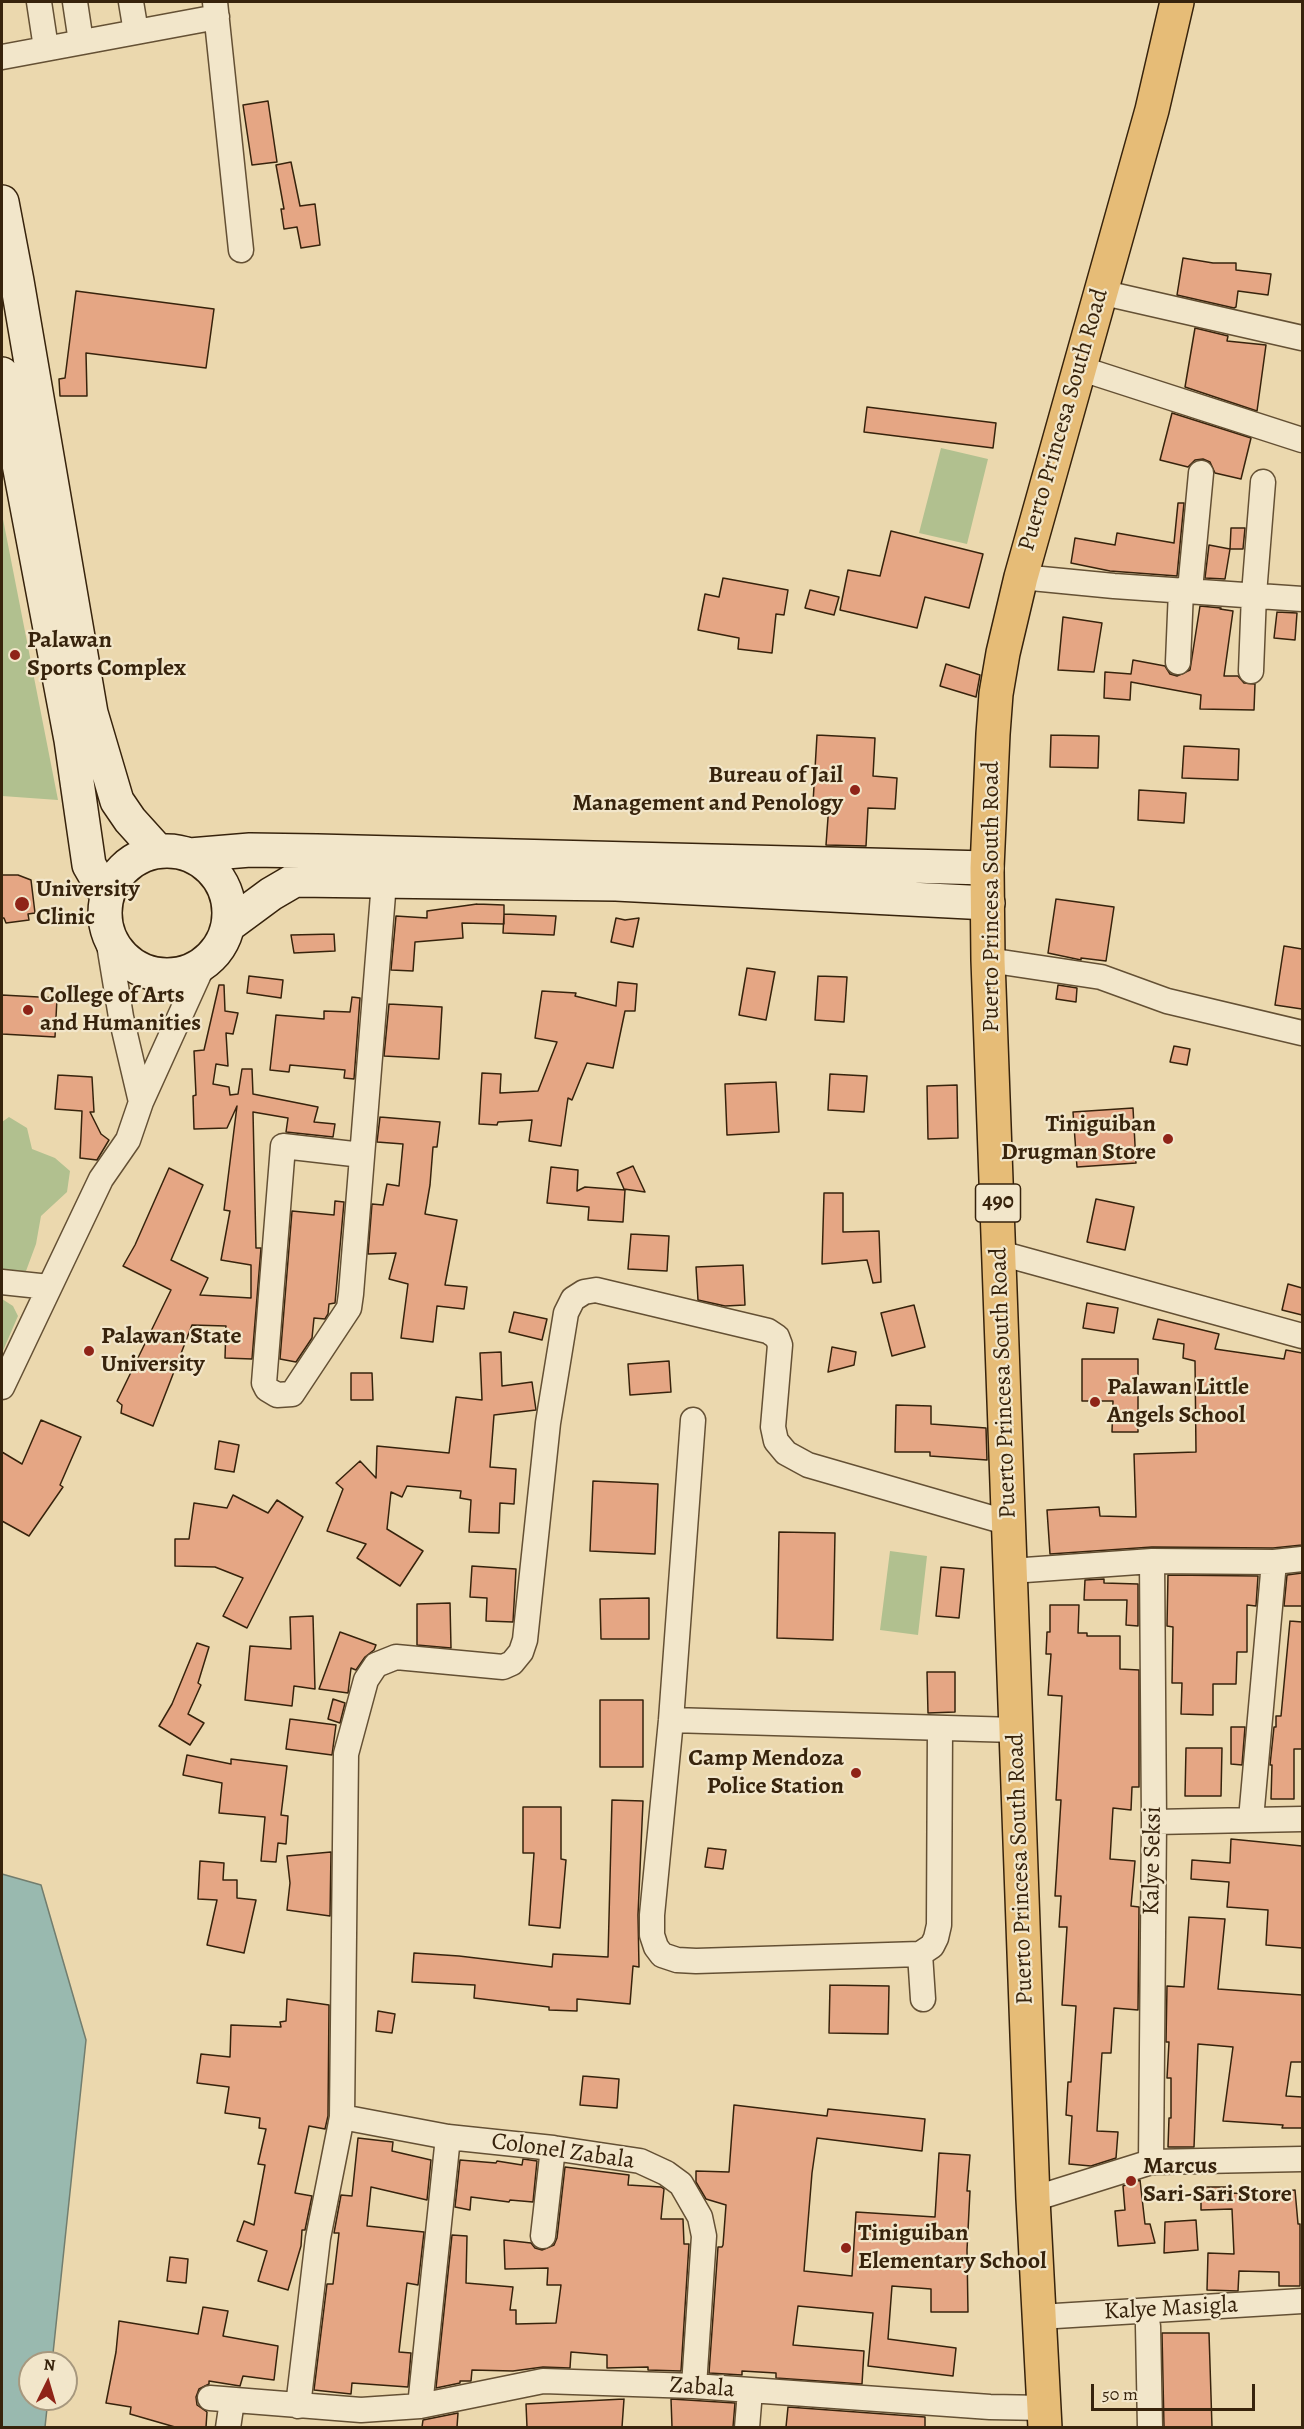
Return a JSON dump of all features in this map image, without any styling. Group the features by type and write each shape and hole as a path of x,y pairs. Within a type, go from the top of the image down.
{"main road":[{"name":"Puerto Princesa South Road","path":"1045,2418 1033,2199 988,960 987,868 996,694 1021,577 1152,110 1176,2"}],"street":[{"path":"39,2 46,48"},
{"path":"75,2 81,42"},
{"path":"131,2 136,32"},
{"path":"2,57 136,32 204,10 241,250"},
{"path":"2,202 7,257 91,713 117,801 130,820 158,851"},
{"path":"1100,292 1302,338"},
{"path":"1079,368 1302,440"},
{"path":"2,374 71,740 88,865 106,908 113,944 131,963 154,974 180,974 204,963"},
{"path":"1178,662 1201,473"},
{"path":"1251,671 1254,594 1263,482"},
{"path":"1021,577 1302,599"},
{"path":"141,1102 121,1017 106,908 117,875 135,859 158,851 174,851 190,855 250,850 317,851 987,868"},
{"path":"2,1387 101,1179 128,1140 141,1102 204,963 223,942 229,925 225,890 211,869 190,855"},
{"path":"229,925 271,894 295,880 384,882 445,880 616,885 988,903"},
{"path":"362,1155 283,1146 264,1383 267,1389 277,1395 292,1394 349,1308 362,1155 384,882"},
{"path":"988,960 1101,977 1167,1001 1302,1033"},
{"path":"1000,1252 1302,1336"},
{"path":"2,1282 49,1287"},
{"path":"298,2406 318,2238 342,2117 346,1754 366,1680 376,1665 396,1657 503,1667 512,1663 521,1652 525,1640 548,1423 566,1313 573,1299 584,1292 596,1290 768,1331 777,1337 780,1345 773,1427 776,1441 786,1453 808,1465 1009,1522"},
{"path":"693,1420 671,1720 652,1915 652,1935 662,1955 677,1960 696,1961 920,1954 932,1946 939,1925 940,1728"},
{"path":"1011,1571 1152,1561 1274,1562 1302,1559"},
{"name":"Kalye Seksi","path":"1150,2162 1154,1822 1152,1561"},
{"path":"1251,1819 1274,1562"},
{"path":"671,1720 1015,1730"},
{"path":"1154,1822 1302,1819"},
{"path":"920,1954 923,1999"},
{"name":"Colonel Zabala","path":"342,2117 448,2137 553,2148 640,2161 666,2173 681,2184 700,2217 704,2236 694,2386"},
{"path":"420,2406 448,2137"},
{"path":"543,2236 553,2148"},
{"path":"1033,2199 1150,2162 1302,2159"},
{"name":"Kalye Masigla","path":"1039,2317 1302,2301"},
{"path":"1148,2326 1150,2427"},
{"name":"Zabala","path":"228,2427 221,2400 298,2406 360,2419 543,2381 694,2386 990,2407 1045,2418"},
{"path":"747,2427 750,2391"}],"green space":[{"path":"941,448 988,459 967,544 919,533"},
{"name":"Palawan Sports Complex","path":"2,514 58,800 2,796"},
{"path":"9,1117 27,1128 32,1149 55,1158 70,1171 67,1192 41,1216 36,1244 26,1271 3,1273 2,1122"},
{"path":"2,1299 13,1306 18,1316 2,1353"},
{"path":"890,1551 927,1556 918,1635 880,1630"}],"water":[{"path":"2,1874 41,1885 86,2040 53,2351 18,2351 18,2411 47,2411 45,2427 2,2427"}],"building":[{"path":"268,101 277,162 252,165 243,105"},
{"path":"291,162 300,206 315,204 320,245 301,248 297,227 284,229 281,209 284,209 276,165"},
{"path":"1183,258 1213,263 1236,263 1236,270 1271,274 1268,295 1238,291 1234,308 1177,295"},
{"path":"76,291 214,309 206,368 86,353 87,396 60,396 59,379 65,378"},
{"path":"1195,328 1228,336 1227,341 1266,345 1257,411 1185,387"},
{"path":"867,407 996,423 993,448 864,432"},
{"path":"1172,413 1251,438 1241,479 1215,473 1210,462 1203,459 1195,460 1188,467 1160,460"},
{"path":"1178,503 1184,503 1177,576 1110,571 1071,563 1075,538 1115,545 1117,533 1174,543"},
{"path":"1231,528 1245,528 1243,549 1230,549"},
{"path":"891,531 983,554 969,608 925,597 917,628 840,610 848,570 880,576"},
{"path":"1209,545 1230,549 1225,579 1205,578"},
{"path":"723,578 788,590 784,615 776,614 772,653 738,649 739,638 698,630 705,594 719,597"},
{"path":"810,590 839,597 834,615 805,608"},
{"path":"1200,606 1233,611 1224,676 1238,676 1244,683 1255,684 1254,710 1200,709 1201,695 1131,682 1130,700 1104,698 1105,672 1131,674 1133,660 1165,666 1170,674 1177,676 1190,670"},
{"path":"1277,612 1297,613 1295,640 1274,638"},
{"path":"1063,617 1102,623 1094,672 1058,670"},
{"path":"946,664 980,675 976,697 940,686"},
{"name":"Bureau of Jail Management and Penology","path":"817,735 875,738 873,776 897,778 895,809 868,808 866,846 826,845 829,804 813,803"},
{"path":"1051,735 1099,736 1098,768 1050,767"},
{"path":"1184,746 1239,749 1238,780 1182,778"},
{"path":"1139,790 1186,793 1184,823 1138,820"},
{"name":"University Clinic","path":"2,875 18,875 31,880 35,913 28,914 29,920 6,923 2,918"},
{"path":"1056,899 1114,907 1106,961 1081,958 1081,960 1048,953"},
{"path":"477,904 504,905 504,924 462,923 463,938 415,942 413,971 391,970 396,916 427,918 427,911"},
{"path":"504,914 556,916 554,935 503,933"},
{"path":"616,918 625,920 639,918 633,947 611,942"},
{"path":"334,934 335,951 294,953 291,935"},
{"path":"1284,946 1302,949 1302,1009 1275,1005"},
{"path":"747,968 775,972 766,1020 739,1015"},
{"path":"249,976 283,980 281,998 247,993"},
{"path":"818,976 847,977 844,1022 815,1020"},
{"path":"618,982 637,984 635,1011 625,1011 613,1068 587,1063 572,1100 568,1098 561,1146 529,1141 532,1120 498,1122 497,1125 479,1124 482,1073 501,1074 500,1093 538,1091 557,1042 535,1038 542,991 576,993 575,996 616,1006"},
{"path":"219,985 224,985 225,1011 238,1013 233,1034 226,1033 228,1066 216,1064 213,1084 229,1087 230,1095 238,1094 242,1069 252,1069 253,1094 318,1107 314,1122 335,1124 333,1137 286,1132 288,1118 253,1112 256,1248 261,1248 252,1359 225,1358 226,1326 192,1325 153,1426 121,1413 122,1405 117,1401 171,1290 123,1266 135,1245 169,1168 203,1185 171,1260 208,1278 200,1295 251,1298 251,1265 221,1260 230,1211 224,1210 237,1106 227,1128 194,1129 193,1096 196,1095 194,1051 204,1050"},
{"path":"1058,985 1077,988 1076,1002 1056,999"},
{"name":"College of Arts and Humanities","path":"2,995 57,998 55,1037 2,1034"},
{"path":"352,997 360,998 354,1079 344,1078 345,1070 290,1065 289,1072 270,1070 276,1015 324,1019 324,1011 350,1012"},
{"path":"389,1004 442,1007 439,1059 384,1056"},
{"path":"1174,1046 1190,1049 1187,1065 1170,1062"},
{"path":"830,1074 867,1076 864,1112 828,1110"},
{"path":"58,1075 92,1077 94,1112 90,1112 101,1134 109,1140 97,1160 80,1158 82,1111 55,1109"},
{"path":"776,1082 779,1132 727,1135 725,1084"},
{"path":"957,1085 958,1138 928,1139 927,1086"},
{"path":"1133,1108 1136,1163 1077,1167 1073,1112"},
{"path":"380,1117 440,1122 437,1147 433,1147 425,1214 457,1220 445,1285 467,1287 464,1309 437,1306 433,1342 401,1338 408,1284 389,1279 396,1253 368,1254 372,1204 383,1205 387,1184 399,1186 403,1144 377,1142"},
{"path":"633,1166 645,1192 624,1189 617,1173"},
{"path":"551,1167 578,1170 577,1191 585,1187 625,1190 623,1222 588,1220 589,1207 547,1203"},
{"path":"824,1193 843,1193 843,1232 879,1231 881,1282 873,1283 867,1260 822,1264"},
{"path":"1096,1199 1134,1207 1125,1250 1087,1242"},
{"path":"335,1201 344,1202 335,1303 329,1304 325,1319 314,1318 312,1338 296,1362 280,1359 292,1211 334,1215"},
{"path":"631,1234 669,1236 667,1271 628,1269"},
{"path":"743,1265 745,1305 725,1306 698,1300 696,1267"},
{"path":"1288,1284 1302,1288 1302,1315 1282,1310"},
{"path":"1087,1303 1118,1308 1114,1333 1083,1328"},
{"path":"914,1305 925,1347 892,1356 881,1313"},
{"path":"514,1312 547,1319 542,1340 509,1332"},
{"path":"1158,1319 1219,1334 1215,1349 1284,1359 1286,1350 1302,1353 1302,1545 1273,1548 1152,1547 1050,1554 1047,1510 1099,1507 1100,1516 1136,1517 1134,1454 1196,1452 1195,1361 1183,1358 1184,1344 1153,1339"},
{"path":"832,1347 856,1352 854,1365 828,1372"},
{"path":"501,1352 502,1386 532,1382 536,1410 494,1415 490,1467 516,1469 514,1504 500,1503 499,1533 469,1532 471,1500 460,1498 461,1491 407,1486 402,1497 391,1492 387,1529 423,1551 400,1586 357,1558 366,1544 327,1531 343,1489 336,1483 360,1461 376,1478 377,1446 449,1453 456,1397 482,1400 480,1353"},
{"path":"1082,1359 1138,1359 1138,1432 1112,1432 1113,1401 1082,1401"},
{"path":"669,1361 671,1392 630,1395 628,1364"},
{"path":"351,1373 372,1373 373,1400 351,1400"},
{"path":"896,1405 931,1406 931,1424 986,1428 987,1460 930,1456 930,1452 895,1452"},
{"path":"41,1420 81,1437 60,1485 63,1487 29,1536 2,1521 2,1452 22,1464"},
{"path":"219,1441 239,1445 234,1472 215,1469"},
{"path":"593,1481 658,1484 655,1554 590,1551"},
{"path":"233,1495 268,1513 277,1500 303,1517 247,1628 223,1616 243,1578 215,1567 175,1566 175,1539 189,1539 194,1503 227,1508"},
{"path":"779,1532 835,1533 833,1640 777,1638"},
{"path":"472,1566 516,1569 513,1622 486,1621 487,1598 470,1597"},
{"path":"941,1567 964,1569 959,1618 936,1616"},
{"path":"1302,1573 1302,1606 1284,1606 1287,1575"},
{"path":"1168,1575 1258,1576 1256,1606 1247,1605 1247,1652 1237,1652 1236,1684 1213,1684 1213,1715 1181,1714 1182,1683 1172,1683 1173,1627 1167,1626"},
{"path":"1104,1579 1104,1583 1138,1584 1138,1626 1126,1625 1127,1600 1084,1600 1085,1580"},
{"path":"649,1598 649,1639 601,1639 600,1599"},
{"path":"450,1603 451,1648 417,1645 417,1604"},
{"path":"1050,1605 1079,1605 1078,1633 1087,1633 1087,1636 1120,1636 1120,1669 1139,1670 1139,1787 1132,1787 1131,1810 1113,1808 1110,1859 1135,1861 1131,1906 1139,1907 1138,2010 1114,2008 1111,2053 1102,2053 1097,2131 1118,2132 1116,2158 1091,2166 1069,2164 1072,2116 1066,2115 1068,2082 1071,2082 1076,2006 1062,2005 1067,1927 1059,1927 1061,1896 1055,1896 1061,1800 1056,1800 1062,1696 1048,1695 1051,1654 1046,1654 1047,1632 1050,1632"},
{"path":"313,1616 315,1689 294,1686 292,1706 245,1700 250,1646 291,1649 290,1617"},
{"path":"1290,1621 1302,1622 1302,1749 1294,1749 1294,1799 1271,1799 1272,1765 1270,1765 1274,1727 1276,1727 1276,1716 1281,1716"},
{"path":"340,1632 376,1645 356,1670 351,1668 348,1693 319,1689"},
{"path":"197,1643 209,1647 198,1683 201,1685 188,1714 204,1723 190,1745 159,1726 172,1704"},
{"path":"927,1672 955,1672 955,1712 928,1713"},
{"path":"333,1699 345,1703 340,1723 328,1719"},
{"path":"600,1700 643,1700 643,1767 600,1767"},
{"path":"290,1719 336,1725 332,1755 286,1749"},
{"path":"1231,1727 1245,1727 1242,1765 1231,1764"},
{"path":"1186,1748 1222,1748 1221,1796 1185,1796"},
{"path":"187,1755 231,1764 231,1759 287,1766 281,1815 288,1816 286,1844 278,1843 276,1862 261,1861 265,1817 219,1813 222,1783 183,1775"},
{"path":"612,1800 643,1801 638,1915 639,1967 633,1966 630,2004 577,1999 577,2011 549,2010 549,2007 474,1998 475,1985 412,1982 414,1953 552,1967 553,1954 608,1957"},
{"path":"523,1807 561,1807 561,1859 566,1860 560,1928 529,1925 534,1853 523,1853"},
{"path":"1231,1839 1302,1846 1302,1948 1266,1945 1268,1910 1227,1907 1229,1882 1191,1879 1192,1860 1230,1863"},
{"path":"708,1848 726,1850 723,1869 705,1867"},
{"path":"331,1852 330,1916 287,1910 290,1883 287,1856"},
{"path":"200,1861 224,1863 223,1880 237,1880 237,1898 256,1900 244,1953 207,1945 217,1900 198,1899"},
{"path":"1189,1917 1225,1919 1218,1989 1302,1995 1302,2062 1291,2062 1286,2096 1302,2097 1302,2128 1223,2121 1233,2047 1198,2044 1194,2147 1168,2147 1171,2078 1167,2078 1169,2042 1166,2042 1167,1986 1184,1987"},
{"path":"830,1985 889,1986 888,2034 829,2033"},
{"path":"287,1999 329,2005 328,2116 325,2129 309,2126 295,2193 312,2196 288,2290 258,2281 267,2251 237,2241 244,2221 254,2225 265,2165 258,2164 266,2129 259,2128 260,2118 225,2113 229,2087 197,2083 201,2054 230,2057 231,2025 281,2027 280,2022 286,2021"},
{"path":"378,2011 395,2014 392,2033 376,2031"},
{"path":"583,2076 619,2079 617,2108 580,2105"},
{"name":"Tiniguiban Elementary School","path":"734,2105 827,2116 828,2109 925,2119 922,2151 817,2138 804,2271 852,2276 856,2212 935,2217 939,2153 970,2155 967,2191 970,2191 967,2250 968,2312 931,2312 931,2289 892,2286 888,2339 956,2348 953,2376 868,2366 873,2313 798,2306 793,2345 864,2351 862,2384 776,2378 776,2373 742,2371 742,2375 709,2373 718,2247 723,2245 726,2205 706,2199 696,2182 696,2171 729,2172"},
{"path":"358,2138 393,2142 392,2151 431,2160 427,2200 371,2187 367,2226 424,2232 418,2285 407,2283 399,2352 411,2353 408,2387 352,2383 351,2394 314,2390 327,2284 333,2284 339,2233 334,2233 341,2195 352,2196"},
{"path":"523,2159 537,2161 533,2202 510,2200 509,2202 471,2197 470,2210 455,2207 460,2160 496,2163 497,2161 522,2165"},
{"path":"565,2167 629,2175 628,2185 661,2187 664,2189 661,2219 683,2219 684,2244 689,2244 681,2371 648,2370 648,2367 607,2368 607,2355 571,2352 570,2368 543,2367 513,2371 472,2370 471,2381 460,2381 460,2383 436,2388 452,2235 467,2236 466,2283 513,2287 510,2310 516,2310 516,2324 556,2323 561,2285 547,2285 548,2268 505,2269 504,2240 531,2243 535,2248 542,2250 554,2245 557,2238"},
{"path":"1140,2180 1145,2224 1150,2224 1155,2243 1118,2246 1115,2211 1125,2210 1123,2186"},
{"path":"1201,2187 1228,2187 1228,2193 1258,2194 1295,2190 1298,2224 1300,2224 1300,2286 1279,2286 1279,2272 1239,2271 1238,2291 1207,2290 1208,2253 1234,2254 1232,2209 1201,2210"},
{"path":"1196,2220 1198,2250 1164,2253 1165,2222"},
{"path":"170,2257 188,2259 186,2283 167,2281"},
{"path":"203,2307 228,2311 223,2336 278,2346 274,2380 243,2376 240,2386 209,2381 209,2384 199,2389 196,2397 197,2405 207,2412 206,2427 175,2427 130,2414 131,2407 106,2403 116,2352 119,2321 198,2334"},
{"path":"1162,2333 1209,2333 1212,2427 1164,2427"},
{"path":"624,2399 622,2427 527,2427 526,2404"},
{"path":"671,2399 735,2403 733,2427 672,2427"},
{"path":"788,2407 925,2417 925,2427 786,2427"},
{"path":"458,2413 457,2427 422,2427 423,2420"}],"place":[{"name":"Palawan Sports Complex","path":"15,655"},
{"name":"Bureau of Jail Management and Penology","path":"855,790"},
{"name":"University Clinic","path":"22,904"},
{"name":"College of Arts and Humanities","path":"28,1010"},
{"name":"Tiniguiban Drugman Store","path":"1168,1139"},
{"name":"Palawan State University","path":"89,1351"},
{"name":"Palawan Little Angels School","path":"1095,1402"},
{"name":"Camp Mendoza Police Station","path":"856,1773"},
{"name":"Marcus Sari-Sari Store","path":"1131,2181"},
{"name":"Tiniguiban Elementary School","path":"846,2248"}]}
